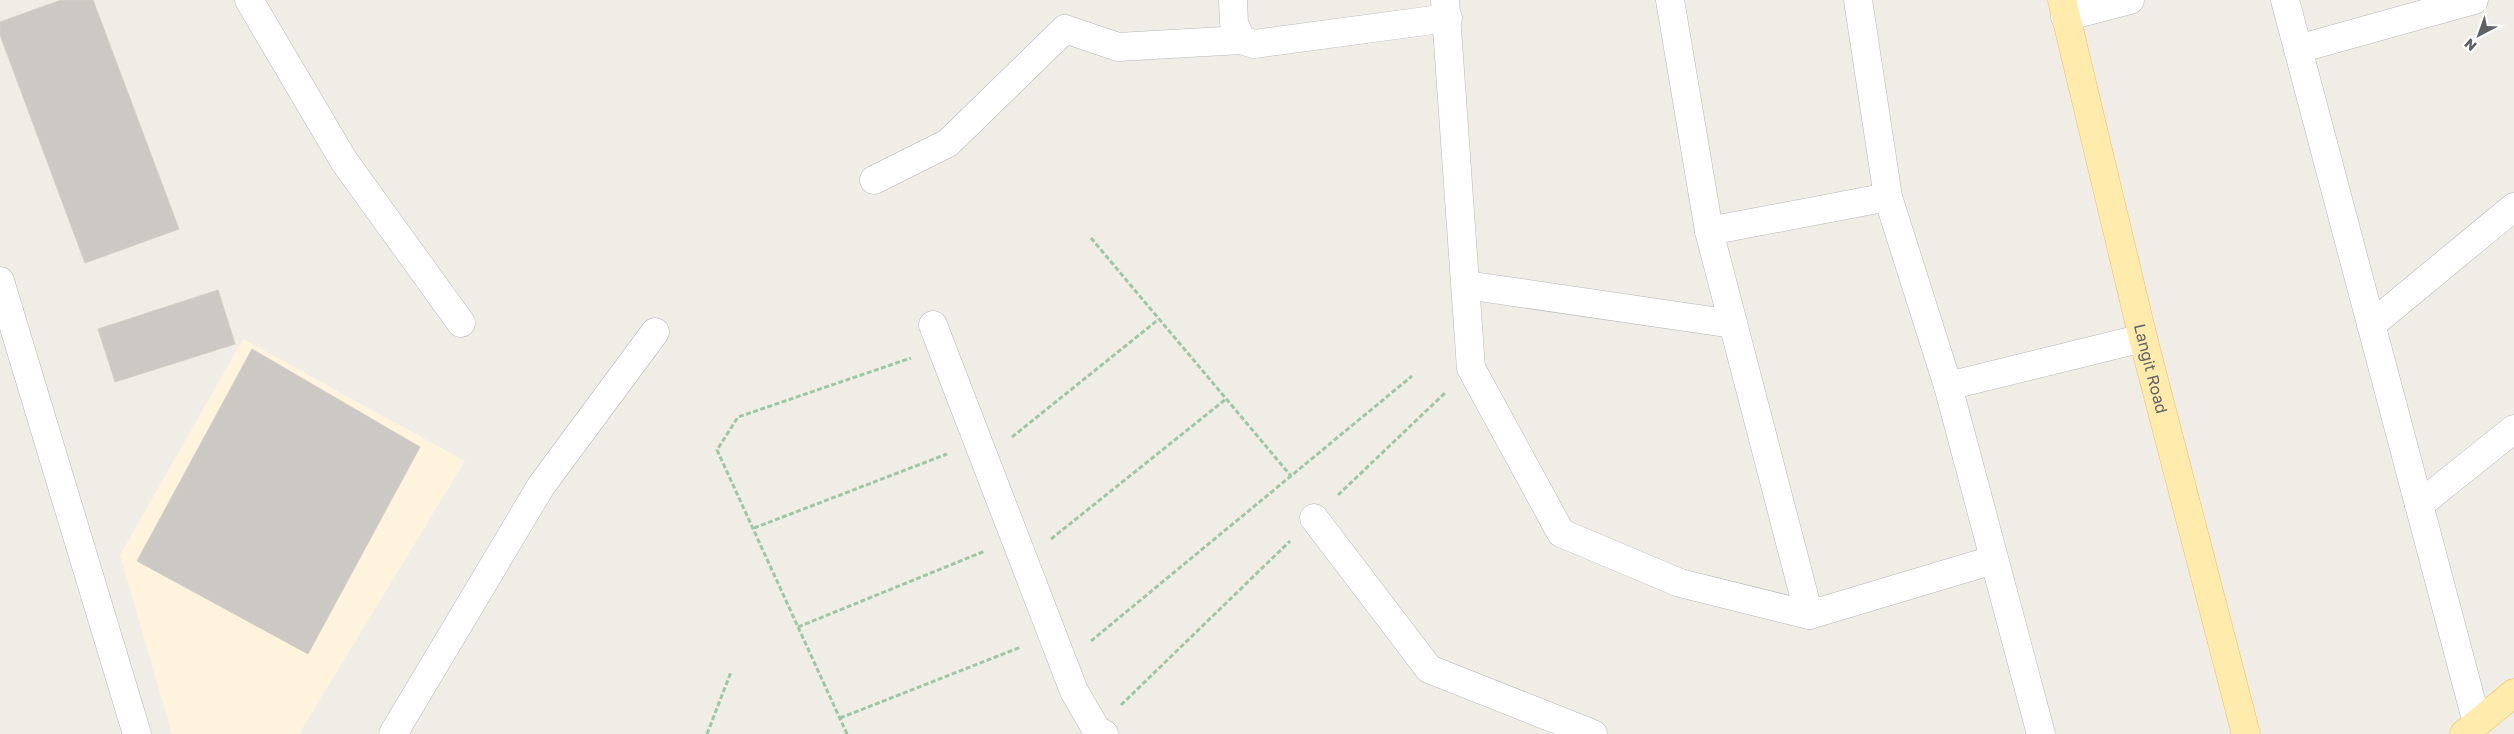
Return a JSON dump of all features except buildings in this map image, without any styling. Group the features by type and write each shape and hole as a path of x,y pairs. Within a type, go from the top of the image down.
{"main road":[{"name":"Langit Road","path":"2064,8 2143,338 2246,734"},
{"path":"2470,729 2514,693"}],"street":[{"path":"249,0 344,161 462,323"},
{"path":"1233,0 1234,24 1241,40"},
{"path":"1670,0 1709,231 1810,615"},
{"path":"1858,0 1888,197 1948,386 2041,734"},
{"path":"2064,8 2130,0"},
{"path":"2285,0 2419,505 2470,729"},
{"path":"2298,49 2474,0"},
{"path":"874,180 948,142 1065,30 1118,47 1241,40 1254,44 1446,9 1471,368 1561,532 1680,583 1810,615 1993,560"},
{"path":"1709,231 1888,197"},
{"path":"2371,325 2514,206"},
{"path":"0,281 137,734"},
{"path":"1466,285 1733,324"},
{"path":"393,734 540,486 655,332"},
{"path":"937,336 1074,691 1100,732"},
{"path":"1948,386 2143,338"},
{"path":"2419,505 2514,429"},
{"path":"1314,518 1429,669 1593,734"}],"path":[{"path":"1090,238 1290,476"},
{"path":"754,528 981,450 1158,319"},
{"path":"847,734 717,450 738,418 937,336"},
{"path":"1100,732 1314,518 1471,368"},
{"path":"1063,663 1412,376"},
{"path":"798,627 1020,550 1226,399"},
{"path":"840,718 1052,634"},
{"path":"707,734 731,672"}],"shaded area":[{"path":"243,339 465,461 299,734 172,734 120,555"}]}
